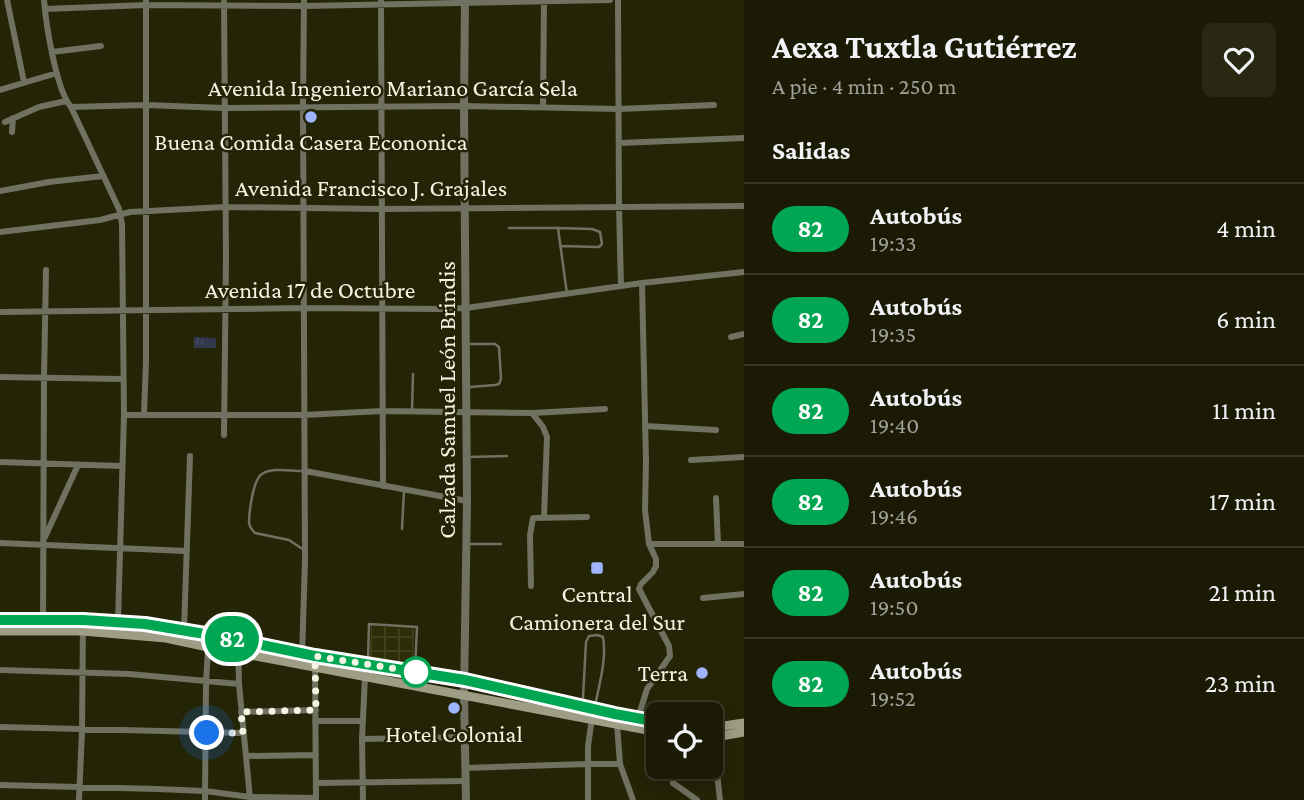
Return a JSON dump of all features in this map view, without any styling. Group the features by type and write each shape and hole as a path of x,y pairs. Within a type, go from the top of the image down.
{"main road":[{"path":"0,620 118,621 184,630 303,654 465,680 646,720"},
{"path":"0,631 82,631 166,638 646,730"},
{"path":"723,730 744,723"},
{"path":"723,733 744,732"}],"street":[{"path":"7,0 24,82"},
{"path":"44,0 52,52 66,101 121,214 124,415 118,621"},
{"path":"45,9 146,2 610,0"},
{"path":"618,0 621,286"},
{"path":"144,415 146,2"},
{"path":"223,435 224,2"},
{"name":"Calzada Samuel León Brindis","path":"465,2 466,800"},
{"path":"543,106 544,2"},
{"path":"301,664 305,561 304,3"},
{"path":"381,3 383,486"},
{"path":"0,14 9,14"},
{"path":"52,52 101,46"},
{"path":"0,90 57,73"},
{"path":"5,122 39,107 66,101"},
{"name":"Avenida Ingeniero Mariano García Sela","path":"71,107 543,106 619,109 714,105"},
{"path":"12,132 13,118"},
{"path":"619,143 744,138"},
{"path":"0,191 103,176"},
{"name":"Avenida Francisco J. Grajales","path":"0,232 100,220 147,211 225,207 381,209 744,206"},
{"path":"43,620 46,270"},
{"name":"Avenida 17 de Octubre","path":"0,312 466,308 642,283 744,272"},
{"path":"638,718 647,689 670,656 669,646 639,589 656,566 656,559 649,544 645,510 642,283"},
{"path":"731,337 744,334"},
{"path":"0,377 122,379"},
{"path":"124,415 304,415 382,411 532,413 605,409"},
{"path":"532,413 547,437 544,517"},
{"path":"645,426 716,430"},
{"path":"184,630 190,456"},
{"path":"691,460 744,457"},
{"path":"0,462 121,466"},
{"path":"43,544 78,465"},
{"path":"305,471 467,501"},
{"path":"716,498 719,544"},
{"path":"531,586 533,518 587,517"},
{"path":"0,543 186,551"},
{"path":"649,544 744,544"},
{"path":"703,598 744,594"},
{"path":"79,800 83,620"},
{"path":"205,800 209,634"},
{"path":"238,640 241,712 250,799"},
{"path":"0,785 205,792 250,799 316,799 315,656"},
{"path":"0,670 81,671 239,684"},
{"path":"363,800 365,677"},
{"path":"588,800 587,718 594,709"},
{"path":"241,712 316,710"},
{"path":"315,721 363,721"},
{"path":"617,724 620,764 632,800"},
{"path":"0,727 243,733"},
{"path":"362,739 466,737"},
{"path":"246,755 316,755"},
{"path":"466,768 620,764"},
{"path":"717,779 720,800"},
{"path":"316,783 466,781"},
{"path":"673,783 697,800"}],"lane":[{"path":"509,228 592,229 600,232 602,238 599,247 560,246"},
{"path":"558,228 567,293"},
{"path":"466,344 495,344 499,347 502,379 495,385 467,387"},
{"path":"412,411 413,374"},
{"path":"467,457 508,456"},
{"path":"305,471 272,470 262,473 256,479 253,490 249,523 255,533 289,540 305,551"},
{"path":"402,529 404,489"},
{"path":"466,544 501,544"},
{"path":"368,664 369,624 417,627 415,672"},
{"path":"587,718 583,707 586,642 589,636 597,635 603,638 604,644 601,680 594,709"}],"shaded area":[{"path":"371,626 414,629 413,668 370,660"}],"green space":[{"path":"194,337 216,338 216,348 194,348"}],"bus line":[{"name":"82","path":"0,620 83,620 145,624 315,656 465,680 646,720"}],"place":[{"name":"Buena Comida Casera Econonica","path":"311,117"},
{"name":"Central Camionera del Sur","path":"597,568"},
{"name":"Terra","path":"702,673"},
{"name":"Hotel Colonial","path":"454,708"}],"route":[{"path":"207,733 243,733 241,712 316,710 315,656 416,672"}]}
